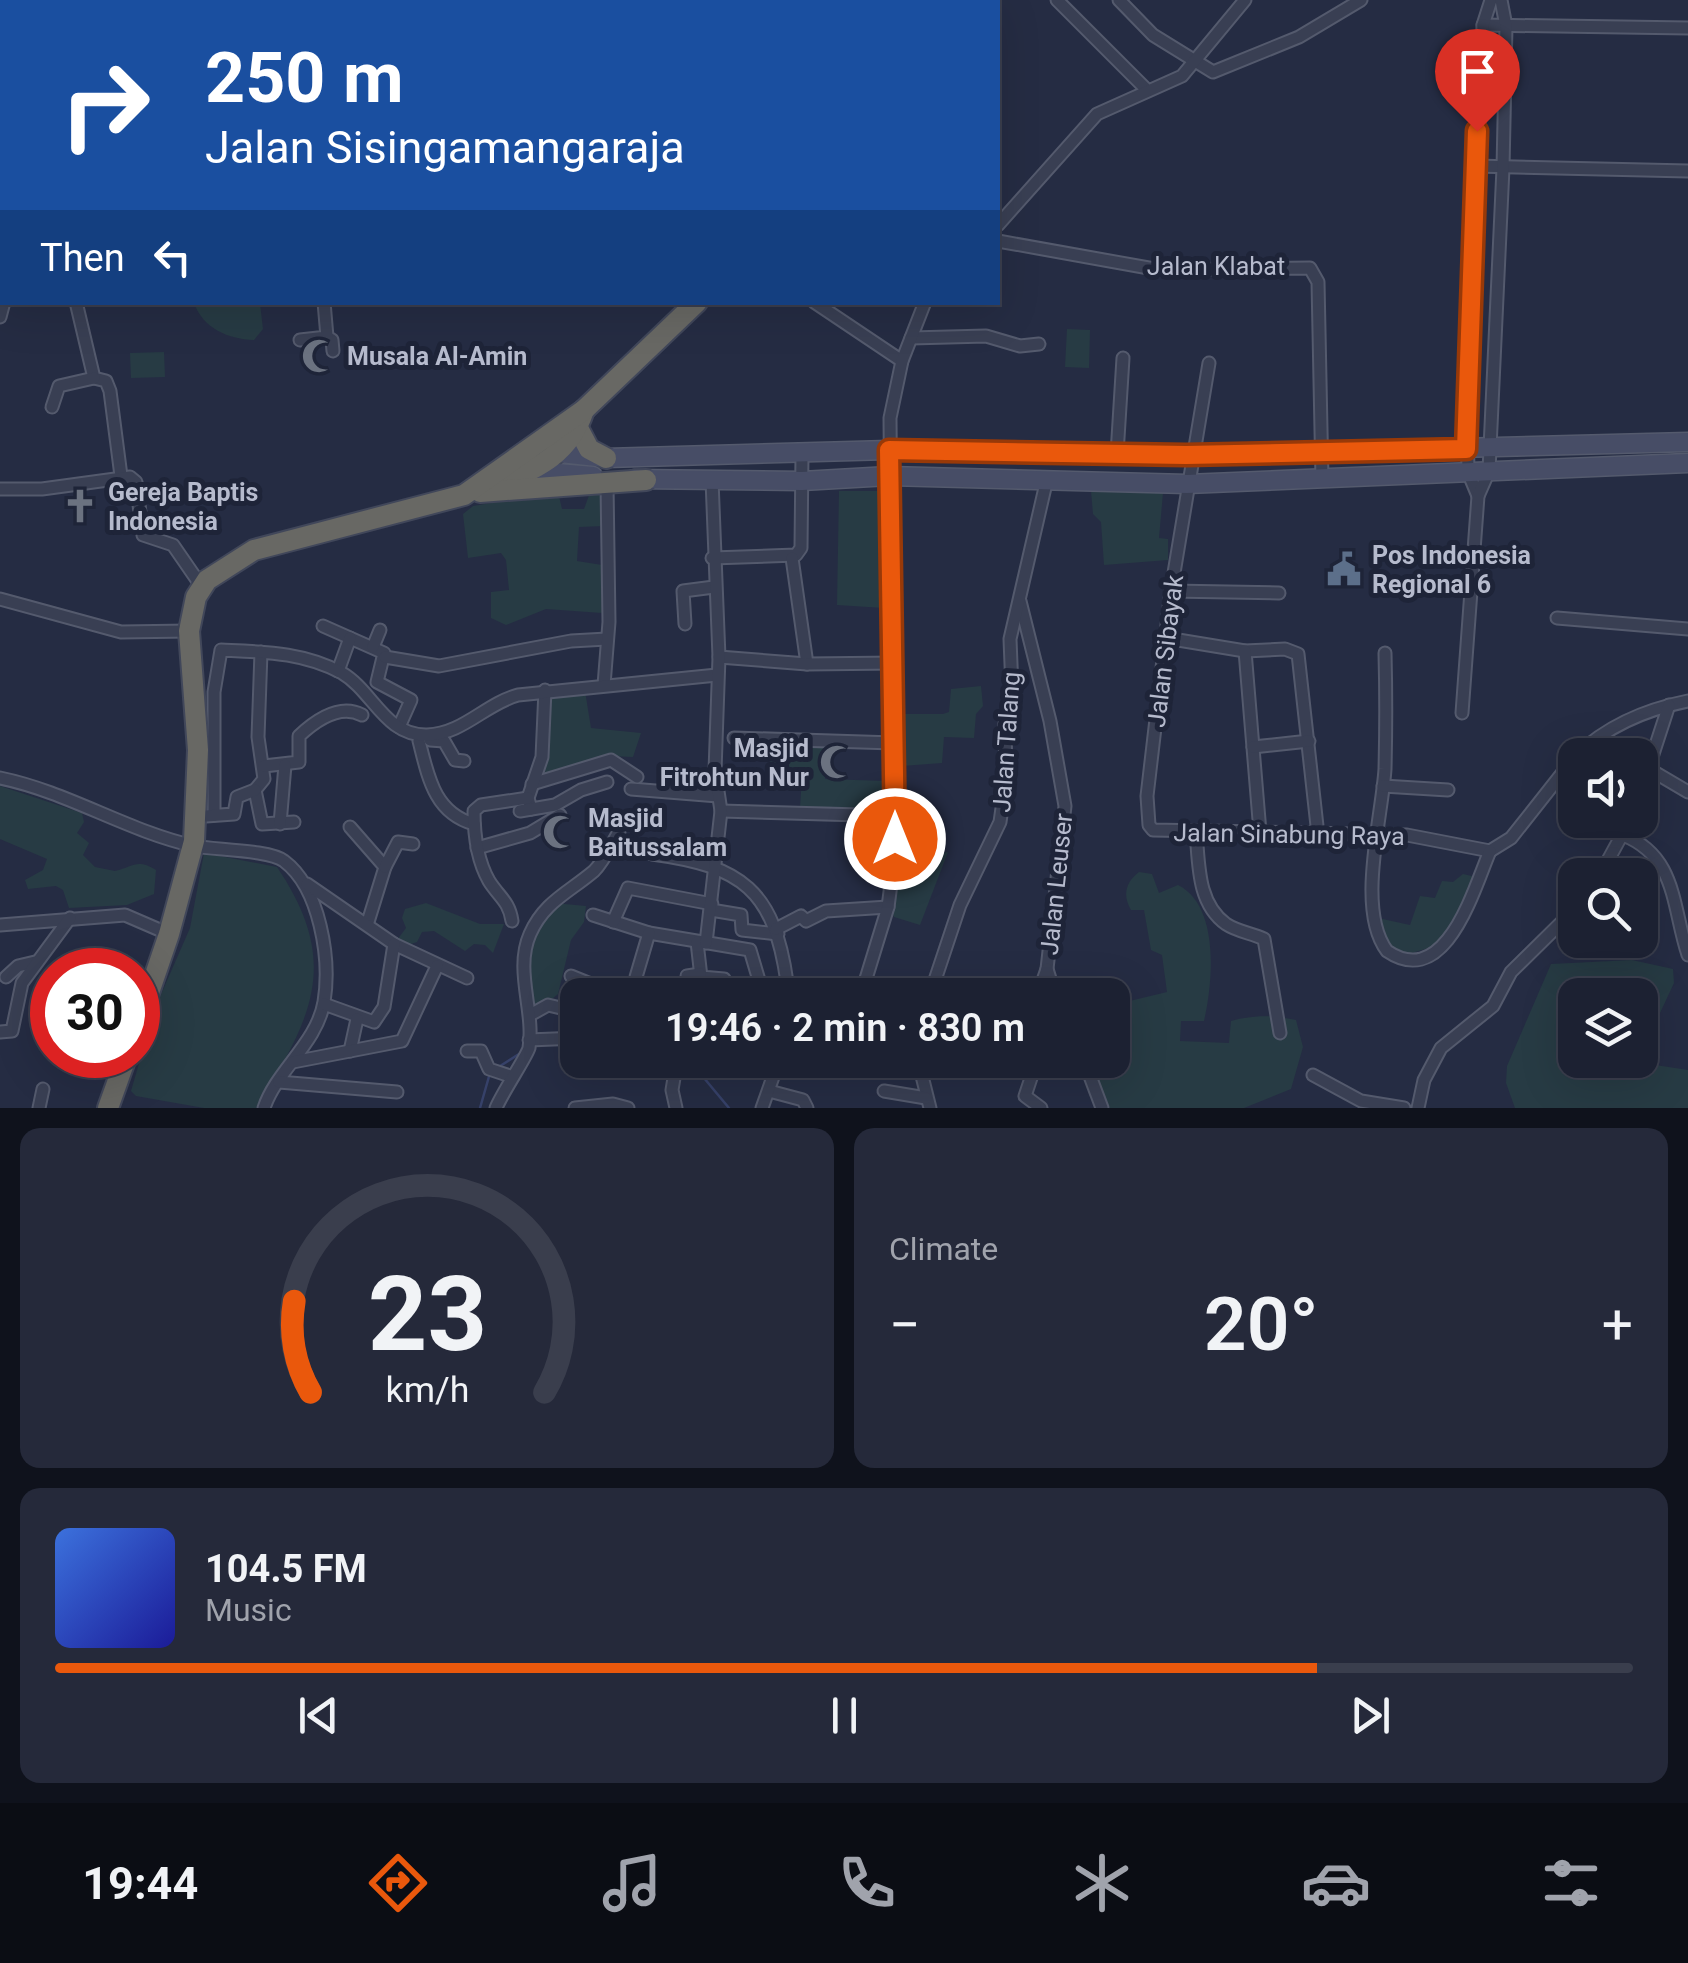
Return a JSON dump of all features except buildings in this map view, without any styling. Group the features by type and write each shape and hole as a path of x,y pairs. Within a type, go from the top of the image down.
{"highway":[{"path":"472,493 552,447 694,305"},
{"path":"581,419 589,449 606,458"},
{"path":"160,960 193,846 206,816 189,631 202,587 223,566 254,550 472,493 646,480"},
{"path":"108,1108 119,1078"}],"main road":[{"path":"552,447 606,458 678,458 889,450 1195,454 1688,442"},
{"path":"678,458 679,480"},
{"path":"529,463 646,480 889,476 1187,484 1688,463"}],"street":[{"path":"1057,0 1147,90"},
{"path":"1119,0 1154,35 1218,71 1299,37 1360,0"},
{"path":"1000,223 1097,114 1182,76 1198,62 1244,0"},
{"path":"1478,496 1468,472 1466,449 1468,340 1482,25 1491,0"},
{"path":"1462,713 1478,496 1489,471 1506,26 1500,0"},
{"path":"1482,25 1688,28"},
{"path":"1475,166 1688,171"},
{"name":"Jalan Klabat","path":"1000,241 1160,270 1310,268 1318,282 1321,452"},
{"path":"77,305 94,378"},
{"path":"324,305 326,337"},
{"path":"819,305 902,360"},
{"path":"867,978 888,907 896,816 889,476 892,399 902,360 924,305"},
{"path":"911,338 986,336 1020,346 1039,344"},
{"path":"300,340 326,337 332,340 333,351"},
{"path":"1468,340 1494,340"},
{"path":"1117,454 1123,358"},
{"name":"Jalan Sibayak","path":"1146,818 1171,591 1209,363"},
{"path":"52,407 59,386 94,378 106,381 122,476"},
{"path":"1467,381 1492,381"},
{"path":"1321,452 1322,479"},
{"path":"712,558 792,558 801,548 802,455"},
{"path":"0,488 42,488 122,476 136,482 143,536 173,546 202,587"},
{"path":"704,978 700,974 702,942 718,866 721,811 712,480"},
{"name":"Jalan Talang","path":"936,978 960,905 1000,822 1006,780 1005,724 1012,685 1010,638 1047,480"},
{"path":"604,685 608,484"},
{"path":"792,558 807,664"},
{"path":"685,624 685,590 714,587"},
{"path":"1171,591 1279,593"},
{"name":"Jalan Leuser","path":"1019,597 1046,702 1065,806 1047,969 1050,978"},
{"path":"0,599 121,632 189,631"},
{"path":"1557,618 1688,630"},
{"path":"323,626 373,647 385,657 439,666 571,641 607,639"},
{"path":"373,647 380,630"},
{"path":"338,671 350,638"},
{"path":"1166,638 1246,651 1286,648 1300,658 1318,835"},
{"path":"261,652 258,737 264,779 255,790 237,797 234,814 206,816 217,654 221,650 284,653 338,671 362,686 384,724 418,740 441,740 455,760 464,762"},
{"path":"1246,651 1260,832"},
{"path":"1385,652 1386,732 1373,887 1376,928 1387,952 1405,958 1430,955 1449,941 1490,851 1511,838 1558,779"},
{"path":"385,657 377,682 410,700 399,727"},
{"path":"719,658 807,664 895,663"},
{"path":"372,703 399,727 424,735 450,730 493,704 545,690 718,676"},
{"path":"526,806 542,757 545,690"},
{"path":"1598,738 1668,705 1688,701"},
{"path":"1658,739 1668,705"},
{"path":"264,766 299,762 299,736 318,718 351,710 362,715"},
{"path":"734,738 894,742"},
{"path":"418,740 433,794 458,818 474,824"},
{"path":"1253,747 1309,741"},
{"path":"532,784 610,760 634,783 718,796"},
{"path":"280,824 285,765"},
{"path":"1658,774 1688,792"},
{"path":"0,778 51,790 139,829 193,846 279,857 308,884 368,922 394,944 466,978"},
{"path":"512,921 509,902 492,885 477,848 474,824 478,806 556,805 581,790 607,782"},
{"path":"1383,786 1448,790"},
{"path":"255,790 260,822 294,822"},
{"path":"721,811 896,816"},
{"path":"477,848 541,829 560,815"},
{"name":"Jalan Sinabung Raya","path":"1146,818 1153,830 1379,833 1490,851"},
{"path":"350,827 385,866"},
{"path":"496,1108 528,1049 530,1014 524,984 527,938 545,906 597,868 619,832"},
{"path":"1196,832 1200,876 1211,909 1233,928 1264,939 1280,1034"},
{"path":"1630,838 1640,842 1664,866 1688,954"},
{"path":"368,922 385,866 399,841 413,844"},
{"path":"593,915 649,932 751,950 762,987 786,982 777,932 752,894 718,866 652,854"},
{"path":"264,1108 324,1004 322,945 308,884"},
{"path":"613,922 628,888 741,915 742,930 777,932 801,916 806,922 826,912 888,907"},
{"path":"0,925 127,916 169,934"},
{"path":"46,948 70,918"},
{"path":"1418,1108 1424,1080 1441,1048 1493,1006 1511,972 1558,928"},
{"path":"636,978 649,932"},
{"path":"324,1004 374,1022 381,1014 394,944"},
{"path":"6,977 18,966 30,963"},
{"path":"293,1062 402,1040 437,966"},
{"path":"1044,978 1047,969"},
{"path":"6,1032 30,971"},
{"path":"687,978 700,974"},
{"path":"571,976 576,978"},
{"path":"530,1014 548,1005 560,1008"},
{"path":"350,1051 357,1019"},
{"path":"528,1049 560,1042"},
{"path":"467,1051 481,1050 492,1071 510,1076"},
{"path":"1313,1075 1372,1105 1404,1108"},
{"path":"674,1078 676,1108"},
{"path":"762,1108 773,1078"},
{"path":"884,1091 928,1103 922,1078"},
{"path":"1031,1078 1025,1096 1041,1108"},
{"path":"1091,1078 1102,1108"},
{"path":"278,1082 396,1092"},
{"path":"39,1108 44,1089"},
{"path":"769,1091 802,1100 808,1108"},
{"path":"576,1108 628,1108"}],"shaded area":[{"path":"195,305 260,305 263,329 254,340 234,337 210,325"},
{"path":"1067,329 1090,330 1089,368 1065,367"},
{"path":"164,352 165,377 131,378 130,353"},
{"path":"591,490 605,491 605,526 579,527 577,561 602,565 602,613 546,609 506,625 491,618 491,592 509,590 506,560 501,553 468,558 463,514 473,506 558,492 562,509 584,509"},
{"path":"839,491 885,491 884,608 837,605"},
{"path":"1091,491 1163,493 1159,538 1168,539 1168,560 1104,565 1101,522 1093,514"},
{"path":"981,686 983,706 976,714 974,738 944,737 942,763 902,766 898,714 949,712 951,689"},
{"path":"585,691 591,728 641,733 633,757 611,756 537,777 548,747 550,699 555,693"},
{"path":"771,743 824,745 825,779 885,781 886,815 800,808 802,776 770,772"},
{"path":"0,786 82,813 84,822 77,833 89,843 83,855 95,867 115,871 135,864 150,866 156,870 154,894 127,905 69,908 63,890 56,886 28,889 25,880 43,870 47,859 0,839"},
{"path":"948,852 920,925 894,917 890,907 900,860"},
{"path":"204,853 277,867 309,932 314,962 304,1018 256,1108 204,1108 136,1096 131,1091 135,1078 160,1078 160,997 190,928"},
{"path":"1139,872 1152,874 1159,893 1178,885 1192,895 1207,927 1211,966 1204,1021 1181,1021 1180,1041 1229,1043 1231,1021 1239,1019 1264,1016 1296,1020 1303,1047 1291,1089 1244,1108 1110,1108 1097,1078 1130,1078 1130,1001 1167,992 1162,955 1151,950 1144,910 1131,910 1127,899 1131,880"},
{"path":"1463,874 1476,877 1439,945 1405,955 1388,946 1378,918 1410,925 1420,896 1435,898 1442,881 1453,882"},
{"path":"426,903 480,924 504,924 493,953 485,945 474,944 465,951 434,931 422,932 417,942 408,945 397,940 406,928 402,918 405,909"},
{"path":"554,903 586,906 584,922 571,940 558,994 547,1003 534,1005 529,966"},
{"path":"1632,960 1673,969 1674,983 1658,1014 1658,978 1558,978 1558,1078 1658,1078 1658,1065 1688,1070 1688,1108 1515,1108 1506,1083 1507,1066 1551,964"}],"waterway":[{"path":"497,1068 519,1054"},
{"path":"480,1108 490,1073"},
{"path":"704,1078 729,1108"}],"place":[{"name":"Musala Al-Amin","path":"319,356"},
{"name":"Gereja Baptis Indonesia","path":"80,506"},
{"name":"Pos Indonesia Regional 6","path":"1344,569"},
{"name":"Masjid Fitrohtun Nur","path":"837,762"},
{"name":"Masjid Baitussalam","path":"560,832"}],"route":[{"path":"895,839 889,450 1186,455 1466,449 1477,131"}]}
